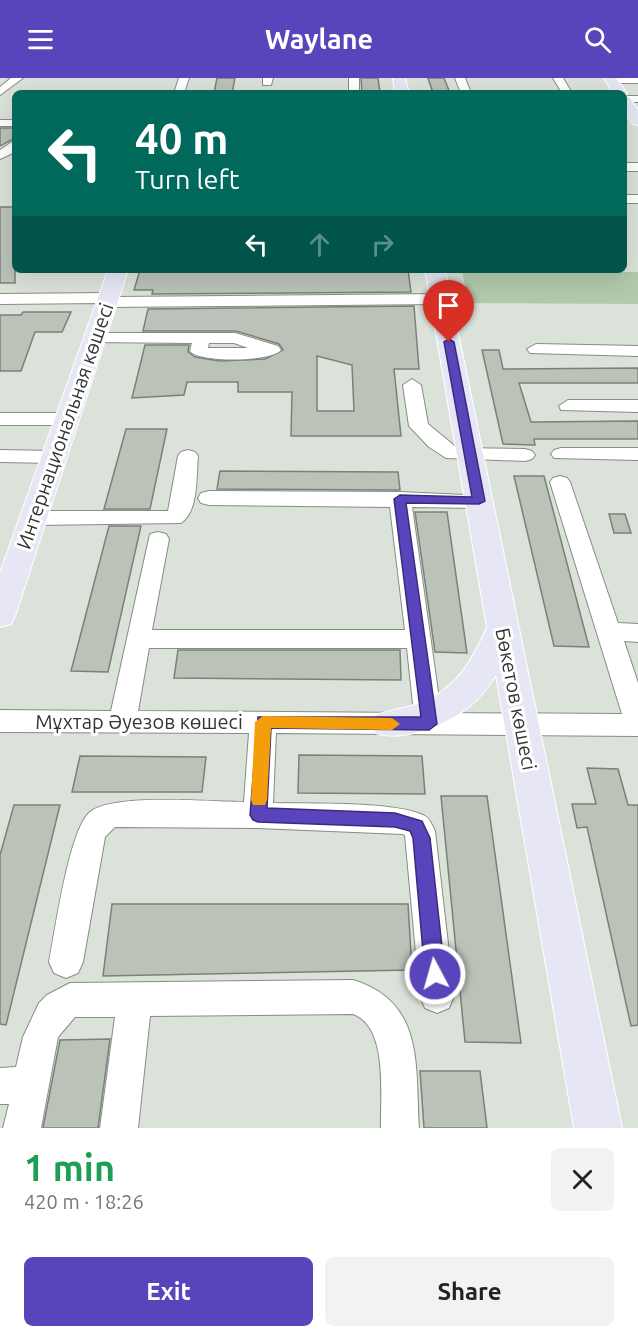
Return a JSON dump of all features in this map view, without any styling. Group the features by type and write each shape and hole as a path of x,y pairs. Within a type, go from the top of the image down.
{"main road":[{"path":"627,104 638,123"},
{"name":"Интернациональная көшесі","path":"0,616 117,273"},
{"name":"Бөкетов көшесі","path":"436,273 597,1128"},
{"path":"388,724 429,720 455,701 476,680 488,663 503,627"}],"street":[{"path":"0,92 18,78"},
{"path":"610,79 638,80"},
{"path":"0,299 441,298"},
{"path":"95,338 201,338"},
{"path":"536,349 638,351"},
{"path":"412,385 417,422 421,429 448,452 525,455"},
{"path":"568,406 638,406"},
{"path":"0,419 67,419"},
{"path":"561,454 638,454"},
{"path":"0,456 54,457"},
{"path":"35,518 173,519 179,514 181,508 188,456"},
{"path":"400,499 429,720 521,724 638,724 560,482"},
{"path":"209,498 479,501"},
{"path":"122,722 158,539"},
{"path":"609,632 638,633"},
{"path":"138,639 418,639"},
{"name":"Мұхтар Әуезов көшесі","path":"0,722 388,724"},
{"path":"258,815 263,722"},
{"path":"66,962 90,837 96,824 102,819 123,814 258,815 395,820 416,826 422,838 437,996"},
{"path":"22,1128 15,1085 48,1018 62,1004 77,999 353,997 363,1000 383,1015 392,1032 396,1044 400,1128"},
{"path":"119,1128 135,999"}],"green space":[{"path":"638,272 638,304 469,303 462,273"}],"building":[{"path":"217,78 235,78 233,90 215,90"},
{"path":"361,78 378,78 380,90 362,90"},
{"path":"428,78 444,78 449,90 432,90"},
{"path":"0,128 12,128 12,140 0,146"},
{"path":"0,207 12,207 12,273 15,273 15,283 0,283"},
{"path":"139,273 408,273 411,292 152,294 153,290 134,290"},
{"path":"414,306 419,369 394,369 401,436 291,436 292,392 238,392 238,382 187,382 184,395 132,398 145,345 189,345 188,352 195,357 220,361 265,359 283,350 279,344 236,331 143,331 148,309","holes":["317,356 352,365 354,411 317,411"]},
{"path":"23,312 71,312 62,332 35,332 21,371 0,371 0,315 21,315"},
{"path":"482,350 499,350 503,369 638,368 638,383 519,383 531,422 638,421 638,439 534,439 535,445 503,444"},
{"path":"126,429 167,429 150,509 104,509"},
{"path":"220,471 398,472 400,490 217,489"},
{"path":"514,476 544,476 589,647 554,646"},
{"path":"415,512 447,512 467,653 435,652"},
{"path":"609,514 625,514 631,533 614,533"},
{"path":"109,526 141,526 108,672 71,671"},
{"path":"178,650 400,650 401,680 174,678"},
{"path":"299,755 422,756 425,794 298,793"},
{"path":"80,756 206,757 202,792 72,792"},
{"path":"587,768 618,769 628,805 638,805 638,1025 631,1026 587,827 577,828 572,804 596,804"},
{"path":"441,796 487,796 521,1043 465,1042"},
{"path":"14,805 60,805 6,1025 0,1024 0,855"},
{"path":"112,904 408,904 412,970 103,976"},
{"path":"110,1039 98,1128 43,1128 60,1040"},
{"path":"420,1071 480,1071 487,1128 424,1128"}],"slow traffic":[{"path":"259,800 263,722 392,724"}],"route":[{"path":"435,974 422,838 416,826 395,820 258,815 263,722 429,724 400,499 479,501 449,342"}]}
